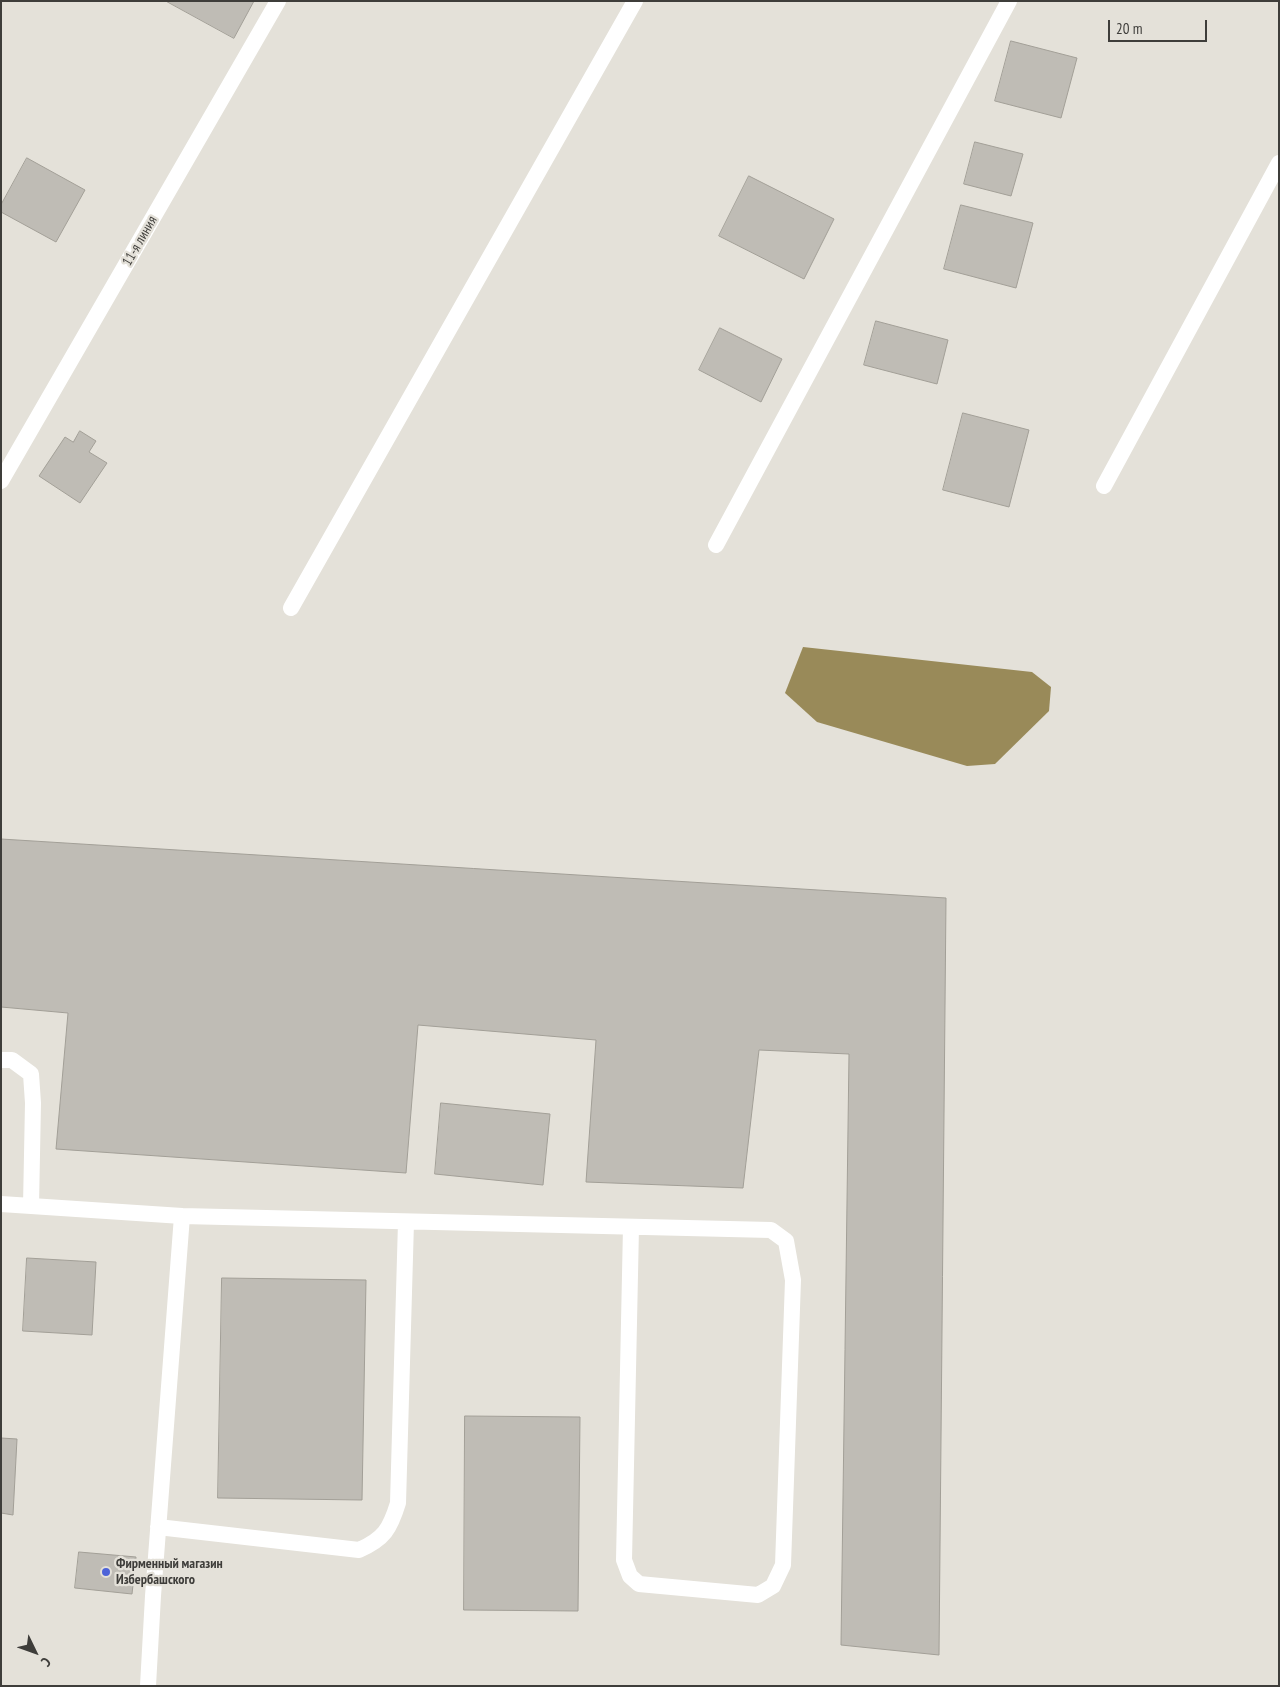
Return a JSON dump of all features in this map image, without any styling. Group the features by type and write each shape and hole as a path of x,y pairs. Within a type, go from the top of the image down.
{"lane":[{"name":"11-я линия","path":"1,481 278,1"},
{"path":"291,608 635,1"},
{"path":"716,545 1009,1"},
{"path":"1104,486 1279,163"},
{"path":"1,1060 12,1060 30,1074 33,1103 31,1206"},
{"path":"1,1204 182,1216 771,1230 786,1241 793,1280 783,1565 773,1586 758,1595 639,1584 630,1576 624,1560 631,1227"},
{"path":"148,1686 182,1216"},
{"path":"158,1528 359,1550 376,1543 392,1524 398,1503 406,1222"}],"shaded area":[{"path":"803,647 1032,672 1051,687 1049,711 995,764 967,766 817,722 785,693"}],"building":[{"path":"166,1 254,1 234,38"},
{"path":"1011,41 1077,58 1061,118 995,101"},
{"path":"975,142 1023,154 1011,196 964,184"},
{"path":"27,158 85,190 56,242 1,212 1,205"},
{"path":"749,176 834,219 804,279 719,236"},
{"path":"961,205 1033,223 1016,288 944,269"},
{"path":"876,321 948,340 937,384 864,365"},
{"path":"720,328 782,359 761,402 699,370"},
{"path":"963,413 1029,430 1009,507 943,490"},
{"path":"80,431 96,441 89,452 107,463 80,503 39,476 65,437 73,442"},
{"path":"1,839 946,898 939,1655 841,1645 849,1054 759,1050 743,1188 586,1182 596,1040 418,1025 406,1173 56,1149 68,1013 1,1007"},
{"path":"441,1103 550,1114 543,1185 435,1174"},
{"path":"27,1258 96,1262 92,1335 23,1331"},
{"path":"222,1278 366,1280 362,1500 218,1498"},
{"path":"465,1416 580,1417 578,1611 464,1610"},
{"path":"1,1438 17,1439 13,1515 1,1513"},
{"name":"Фирменный магазин Избербашского","path":"79,1552 136,1557 132,1594 75,1588"}],"place":[{"name":"Фирменный магазин Избербашского","path":"106,1572"}]}
